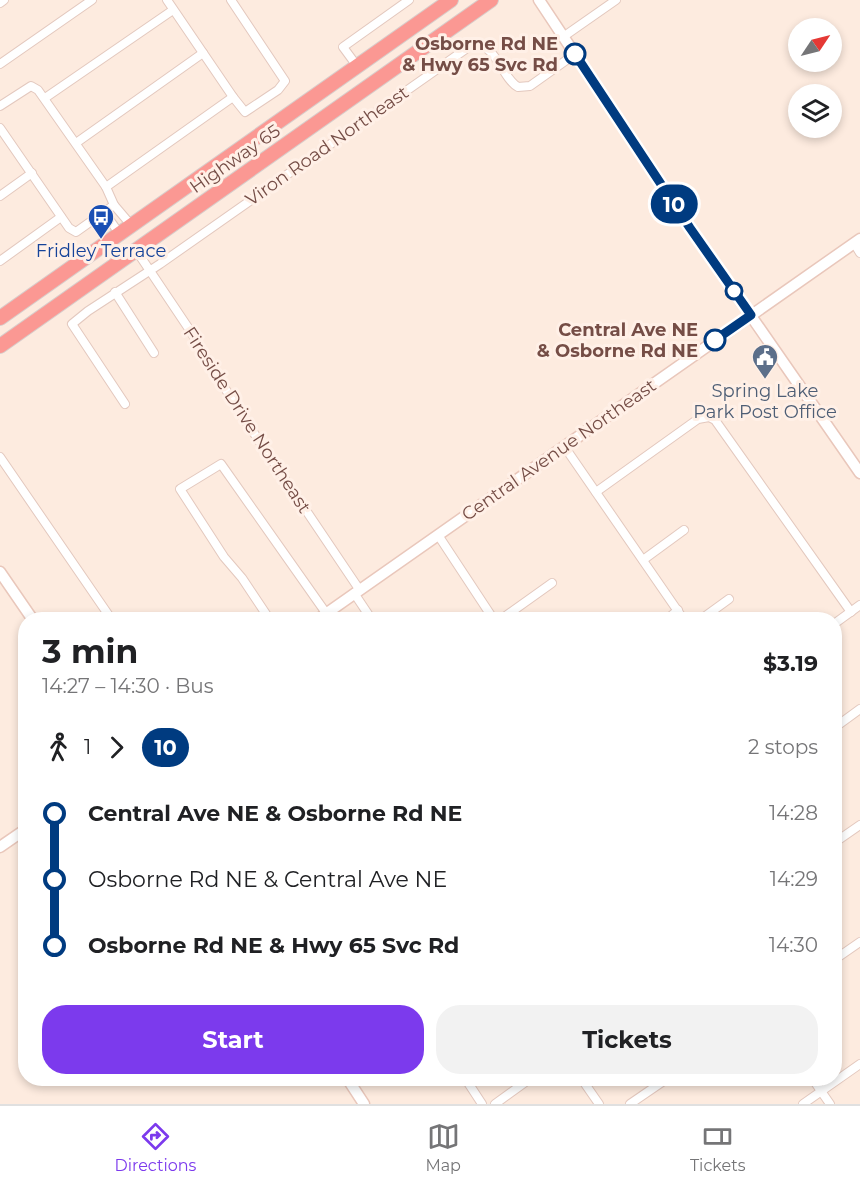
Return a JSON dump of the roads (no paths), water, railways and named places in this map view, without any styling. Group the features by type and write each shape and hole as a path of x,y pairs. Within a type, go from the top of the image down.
{"highway":[{"name":"Highway 65","path":"0,318 451,0"},
{"name":"Highway 65","path":"0,346 490,0"}],"street":[{"path":"0,3 4,0"},
{"path":"0,64 92,0"},
{"path":"167,0 245,112 278,90 285,81 231,0"},
{"path":"357,66 343,47 409,0"},
{"path":"539,0 690,228 860,473"},
{"path":"563,37 616,0"},
{"path":"45,98 173,10"},
{"name":"Viron Road Northeast","path":"125,404 72,324 88,311 150,271 473,44 485,46 512,82 519,87 530,86 575,54"},
{"path":"76,143 203,53"},
{"path":"0,105 31,86 38,90 106,187 114,205 131,225"},
{"path":"106,187 233,97"},
{"path":"1,131 69,228 76,232 114,205"},
{"path":"0,196 32,173"},
{"path":"104,213 119,233"},
{"path":"0,261 61,217"},
{"name":"Central Avenue Northeast","path":"327,612 751,315 858,245"},
{"name":"Fireside Drive Northeast","path":"136,250 357,591 368,612"},
{"path":"116,292 154,353"},
{"path":"596,492 698,419 709,417 715,420 851,612"},
{"path":"564,446 678,610 676,612"},
{"path":"0,457 107,612"},
{"path":"265,612 242,578 224,557 180,489 221,464 318,612"},
{"path":"643,560 684,530"},
{"path":"438,535 490,612"},
{"path":"0,572 28,612"},
{"path":"511,612 552,583"},
{"path":"711,612 729,599"},
{"path":"842,618 860,605"},
{"path":"842,722 860,709"},
{"path":"842,837 860,825"},
{"path":"0,847 18,835"},
{"path":"842,954 860,942"},
{"path":"842,1077 860,1064"},
{"path":"352,1086 364,1104"},
{"path":"471,1086 483,1104"},
{"path":"495,1104 520,1086"},
{"path":"587,1086 599,1104"},
{"path":"630,1104 656,1086"},
{"path":"817,1086 830,1104"},
{"path":"803,1104 829,1086"}],"place":[{"name":"Osborne Rd NE & Hwy 65 Svc Rd","path":"575,54"},
{"name":"Fridley Terrace","path":"101,240"},
{"name":"Central Ave NE & Osborne Rd NE","path":"715,340"},
{"name":"Spring Lake Park Post Office","path":"765,380"}]}
